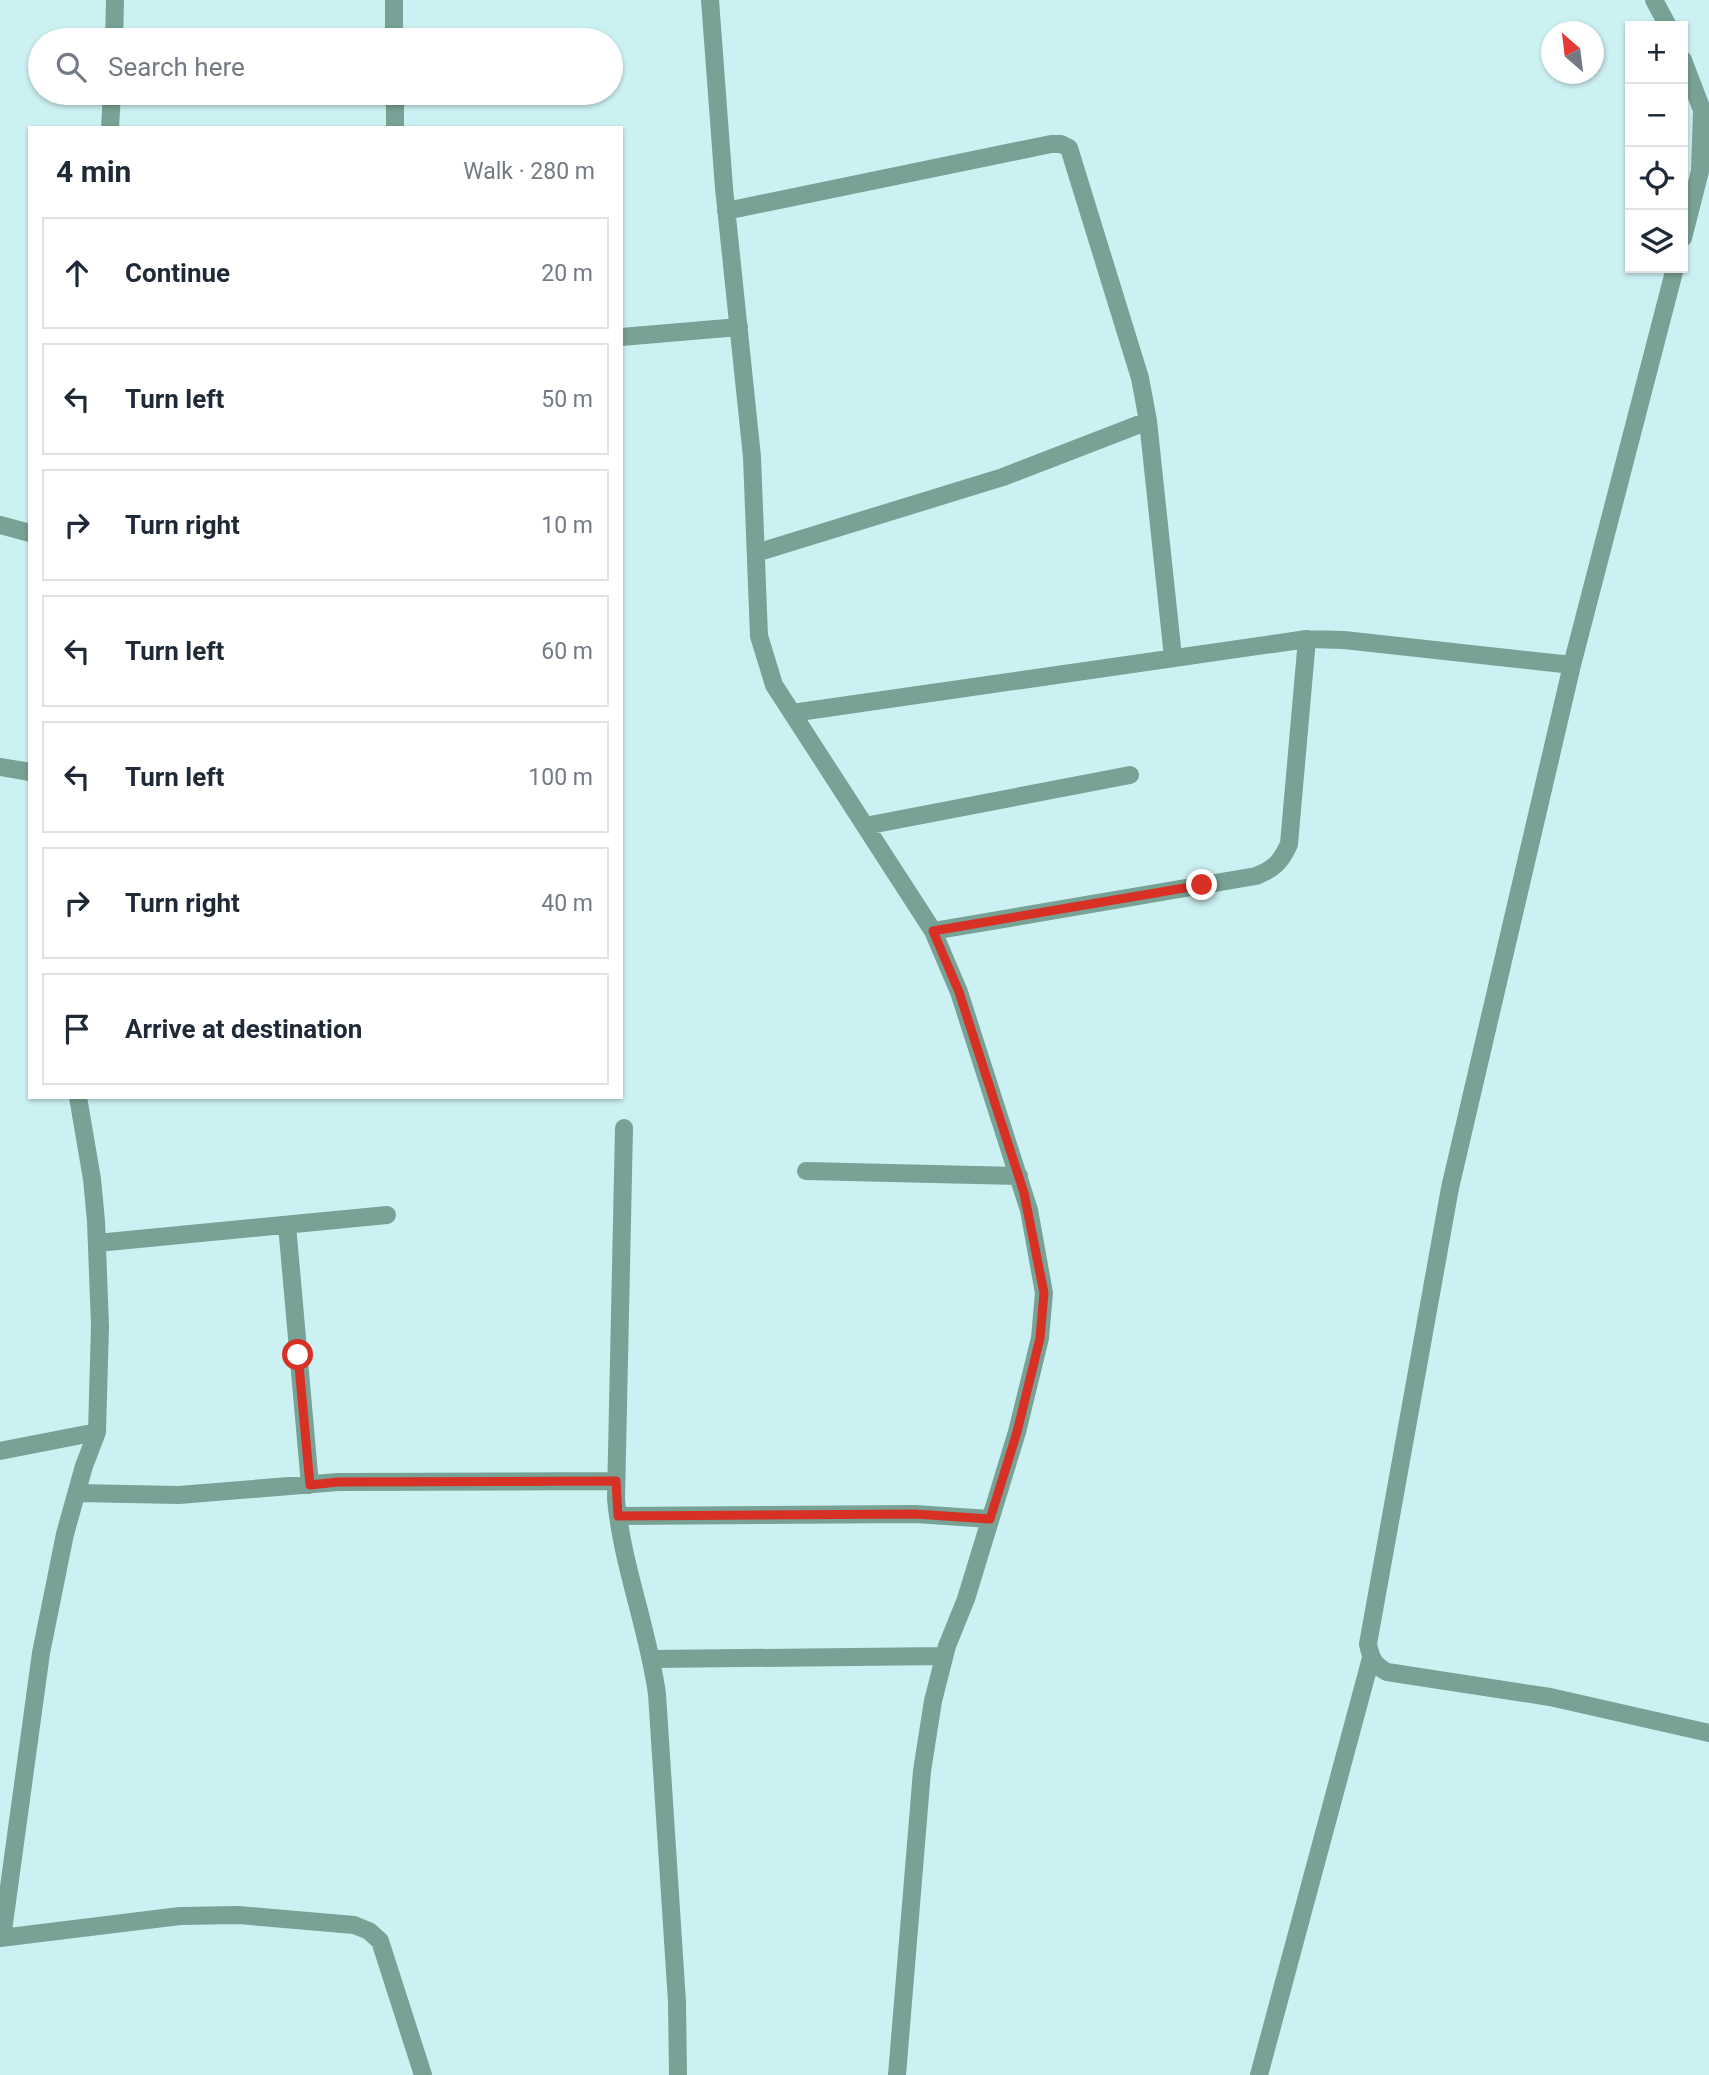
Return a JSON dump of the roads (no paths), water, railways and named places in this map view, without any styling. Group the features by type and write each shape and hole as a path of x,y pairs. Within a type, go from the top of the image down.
{"street":[{"path":"114,28 115,0"},
{"path":"394,0 394,28"},
{"path":"710,0 726,211 752,457 759,636 774,685 933,931 959,992 1019,1176 1029,1210 1044,1293 1040,1338 1017,1432 966,1599 944,1656 933,1701 922,1771 897,2075"},
{"path":"1654,0 1665,21"},
{"path":"1688,73 1702,110 1700,170 1688,218"},
{"path":"110,126 111,105"},
{"path":"395,105 395,126"},
{"path":"726,211 1061,144 1069,148 1140,378 1173,657"},
{"path":"1674,273 1573,665 1450,1188 1368,1644 1371,1658 1377,1667 1387,1672 1550,1697 1709,1733"},
{"path":"623,337 739,327"},
{"path":"756,553 1003,477 1147,421"},
{"path":"0,525 28,532"},
{"path":"793,713 1307,639 1344,640 1573,665"},
{"path":"933,931 1256,876 1272,870 1282,859 1289,844 1307,639"},
{"path":"0,767 28,772"},
{"path":"865,826 1130,775"},
{"path":"78,1099 92,1179 97,1243 100,1326 97,1432 65,1534 41,1653 1,1938 180,1916 238,1915 354,1924 369,1931 380,1941 423,2075"},
{"path":"624,1128 616,1481 620,1533 653,1659 657,1694 677,2002 678,2075"},
{"path":"806,1171 1019,1176"},
{"path":"97,1243 387,1215"},
{"path":"287,1225 310,1485"},
{"path":"0,1451 97,1432"},
{"path":"77,1493 179,1495 338,1482 616,1481"},
{"path":"618,1516 915,1514 990,1519"},
{"path":"653,1659 944,1656"},
{"path":"1259,2075 1371,1658"}]}
